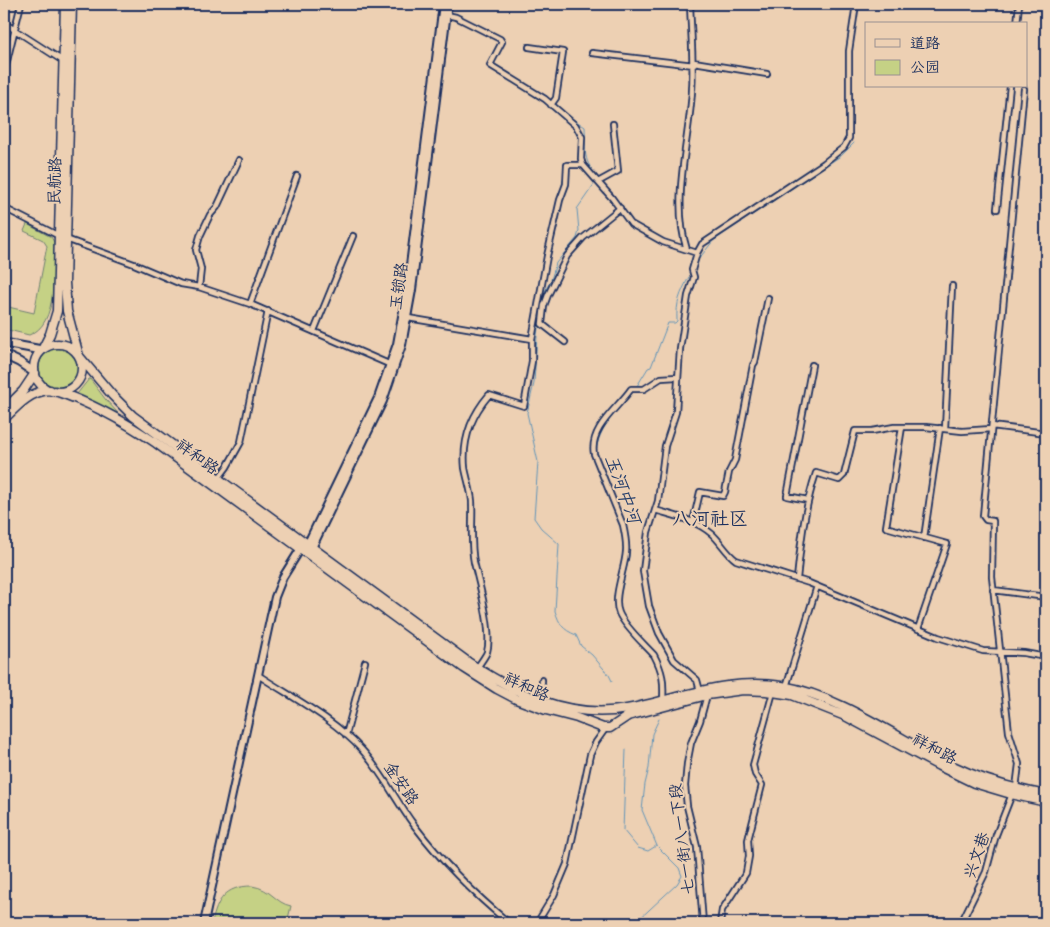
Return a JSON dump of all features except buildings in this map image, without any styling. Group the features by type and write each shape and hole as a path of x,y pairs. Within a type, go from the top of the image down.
{"highway":[{"name":"民航路","path":"65,4 63,61 63,237 66,303 79,356"},
{"name":"民航路","path":"42,350 50,334 57,311 63,237 72,4"},
{"path":"4,419 30,396 38,392 68,390 78,382 82,369 79,356 70,347 62,344 49,346 42,350 35,361 35,373 40,382 52,391"},
{"name":"祥和路","path":"79,356 126,409 307,549 464,668 498,689 531,705 606,728 628,716 743,683 786,687 816,696 848,710 964,771 1046,802"},
{"path":"4,410 23,391 35,373"},
{"name":"祥和路","path":"52,391 94,406 139,432 477,668 510,688 541,701 568,708 613,711 704,693 743,690 792,695 829,709 950,772 987,788 1046,795"},
{"path":"592,724 594,711"},
{"path":"613,711 618,716 618,722"}],"main road":[{"path":"4,343 42,350"},
{"path":"4,355 35,373"}],"street":[{"path":"4,74 21,4"},
{"name":"玉锁路","path":"307,549 378,398 400,330 407,289 443,4"},
{"name":"玉锁路","path":"307,549 383,401 398,360 408,318 448,4"},
{"path":"687,250 683,237 682,177 690,119 694,63 690,4"},
{"path":"704,693 696,680 674,660 659,633 649,606 643,570 648,532 658,501 666,446 676,412 682,328 694,277 692,270 702,244 824,163 846,145 849,138 849,51 856,4"},
{"path":"1017,22 1019,4"},
{"path":"447,15 456,17 500,39 502,42 490,65 545,99 579,131 582,137 581,159 583,165 620,208 631,224 662,242 697,253"},
{"path":"4,23 63,61"},
{"path":"529,47 563,52 556,98 551,105"},
{"path":"592,53 694,63 767,74"},
{"path":"997,209 1010,88"},
{"path":"991,428 1024,89"},
{"path":"598,182 618,171 614,124"},
{"path":"199,287 201,269 196,250 200,236 210,215 217,207 239,160"},
{"path":"477,668 487,652 487,627 474,560 471,525 472,501 465,458 466,438 470,423 489,395 524,406 532,361 532,339 547,256 560,200 566,184 567,165 583,165"},
{"path":"250,304 297,176"},
{"path":"4,208 63,237 181,284 199,287 268,311 390,365"},
{"path":"565,342 542,324 544,306 548,295 568,256 578,242 620,208"},
{"path":"314,331 353,236"},
{"path":"924,538 942,429 952,286"},
{"path":"693,522 700,492 723,496 725,492 728,475 735,460 768,298"},
{"path":"218,479 241,442 268,311"},
{"path":"408,318 532,339"},
{"path":"808,500 788,496 812,365"},
{"path":"663,700 664,679 654,655 618,611 617,599 626,553 626,535 594,454 593,442 600,428 631,389 644,388 661,378 677,377"},
{"path":"797,579 801,532 816,473 839,480 843,477 855,431 902,427 962,431 991,428 1046,433"},
{"path":"902,427 886,527 947,544 918,629"},
{"name":"兴文巷","path":"961,923 986,872 996,835 1014,791 1018,759 1009,732 1001,652 997,632 992,577 993,521 986,520 983,516 991,428"},
{"path":"655,510 693,522 714,536 736,560 817,586 918,629 983,651 1024,653 1046,657"},
{"path":"204,923 278,590 307,549"},
{"path":"786,687 817,586"},
{"path":"993,590 1046,597"},
{"path":"346,735 365,662"},
{"name":"金安路","path":"258,675 332,723 346,735 368,757 436,853 461,880 509,923"},
{"path":"541,701 542,680"},
{"path":"720,923 722,910 746,874 749,856 748,840 762,785 755,774 753,765 773,692"},
{"name":"七一街八一下段","path":"703,923 697,847 687,806 685,786 691,742 700,721 704,693"},
{"path":"537,923 554,895 566,869 590,754 598,738 606,728"}],"green space":[{"path":"27,224 51,237 54,242 54,281 50,308 39,329 29,335 4,329 4,306 34,313 47,246 43,240 24,231"},
{"path":"55,348 63,348 70,351 76,357 79,368 76,379 70,385 63,388 55,388 48,385 42,379 39,372 39,364 42,357 48,351"},
{"path":"89,379 118,413 78,396 77,394"},
{"path":"252,886 264,890 281,902 291,906 287,923 212,923 220,901 224,896 235,889"}],"waterway":[{"path":"564,113 585,127 586,156 593,171"},
{"name":"玉河中河","path":"695,268 698,260 713,241 842,155 854,143"},
{"path":"595,183 577,209 579,231 577,238 556,263 551,280 542,297 534,383 527,413 538,462 534,518 541,528 559,544 555,611 562,626 576,635 581,646 592,655 612,681"},
{"name":"玉河中河","path":"637,386 648,368 651,367 668,323 675,323 677,321 679,298 689,277"},
{"name":"玉河中河","path":"596,453 604,427 633,391"},
{"name":"玉河中河","path":"619,601 629,556 627,536"},
{"name":"玉河中河","path":"620,610 626,620 653,651"},
{"name":"玉河中河","path":"661,666 666,679 666,694"},
{"name":"玉河中河","path":"635,923 677,884 682,876 679,868 657,846 642,810 652,734 659,719"},
{"path":"626,750 623,830 638,848 648,851 656,846"}],"district":[{"name":"八河社区","path":"710,518"}]}
